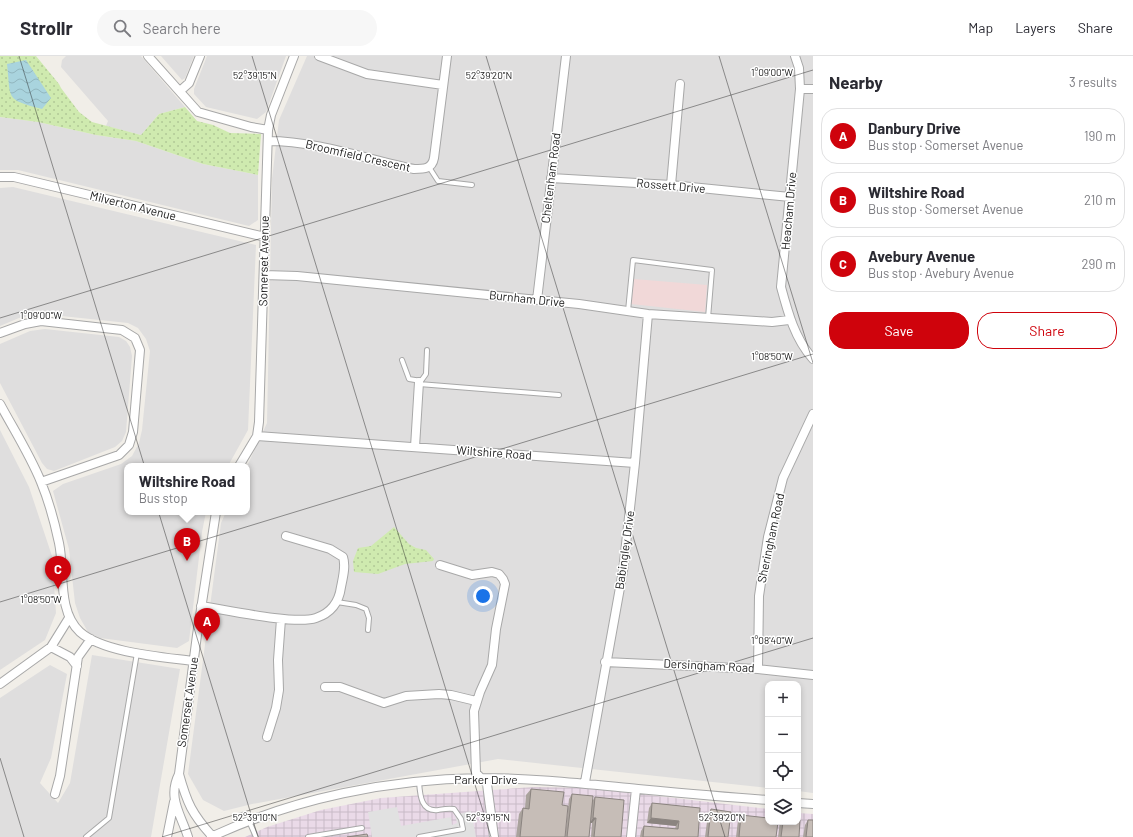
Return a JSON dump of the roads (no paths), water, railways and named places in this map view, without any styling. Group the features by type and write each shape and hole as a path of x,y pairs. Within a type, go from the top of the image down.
{"street":[{"path":"148,56 198,112 251,127 268,130"},
{"path":"180,91 189,83 200,56"},
{"name":"Somerset Avenue","path":"241,463 257,436 260,407 268,130 271,116 294,56"},
{"path":"319,56 367,74 443,86"},
{"path":"429,167 433,163 434,158 447,56"},
{"name":"Cheltenham Road","path":"537,300 566,56"},
{"name":"Heacham Drive","path":"795,56 799,68 800,89 781,287 789,320 813,359"},
{"path":"670,185 680,84"},
{"path":"800,89 813,89"},
{"name":"Broomfield Crescent","path":"268,141 289,141 308,144 414,169 429,167"},
{"name":"Milverton Avenue","path":"0,177 14,177 265,237"},
{"name":"Rossett Drive","path":"551,178 670,185 790,197"},
{"name":"Burnham Drive","path":"264,275 297,276 537,300 648,314 772,322 789,320"},
{"name":"Babingley Drive","path":"585,782 623,571 635,463 648,314"},
{"path":"0,334 25,324 41,321 122,330 135,338 140,350 133,432 129,445 119,455 41,482"},
{"path":"415,447 419,383"},
{"path":"0,404 41,482 59,543 65,602 69,618 79,631 91,639 137,653 193,661"},
{"name":"Sheringham Road","path":"758,669 759,596 768,537 783,478 813,414"},
{"name":"Wiltshire Road","path":"257,436 336,440 635,463"},
{"name":"Somerset Avenue","path":"167,837 174,800 174,784 179,774 193,661 216,515"},
{"path":"201,606 281,619 316,618 332,609 337,602 344,572 345,562 343,557 330,549 286,536"},
{"path":"440,565 472,575 492,572 499,574 504,579 505,584 496,629 492,666 476,702 474,711 476,773 487,784 494,837"},
{"path":"0,684 51,647 69,618"},
{"path":"267,737 276,708 279,690 278,660 281,619"},
{"path":"55,794 60,776 78,657 91,639"},
{"path":"51,647 70,657 77,666"},
{"name":"Dersingham Road","path":"606,662 758,669 813,675"},
{"path":"325,687 340,687 384,703 406,696 439,694 451,695 476,702"},
{"name":"Somerset Avenue","path":"179,774 183,791 191,810 212,837"},
{"name":"Parker Drive","path":"212,837 249,821 327,797 362,789 419,782 481,778 585,782 636,789 765,800"},
{"path":"631,837 636,789"},
{"name":"Somerset Avenue","path":"174,800 188,837"},
{"path":"801,803 813,804"}],"lane":[{"path":"429,167 438,181 472,185"},
{"path":"628,311 633,260 712,270 707,319"},
{"path":"419,383 426,377 427,350"},
{"path":"402,360 409,379 419,383 559,395"},
{"path":"337,602 356,605 366,609 369,618 368,630"},
{"path":"86,837 109,818 137,653"},
{"path":"419,782 421,800 424,806 430,809 454,809 461,819 463,829 419,837"},
{"path":"249,821 256,837"},
{"path":"308,837 362,828"}],"water":[{"path":"26,60 51,98 42,109 21,103 12,96 10,91 7,64"}],"place":[{"name":"Wiltshire Road","path":"187,561"},
{"name":"Avebury Avenue","path":"58,589"},
{"name":"Danbury Drive","path":"207,641"}]}
